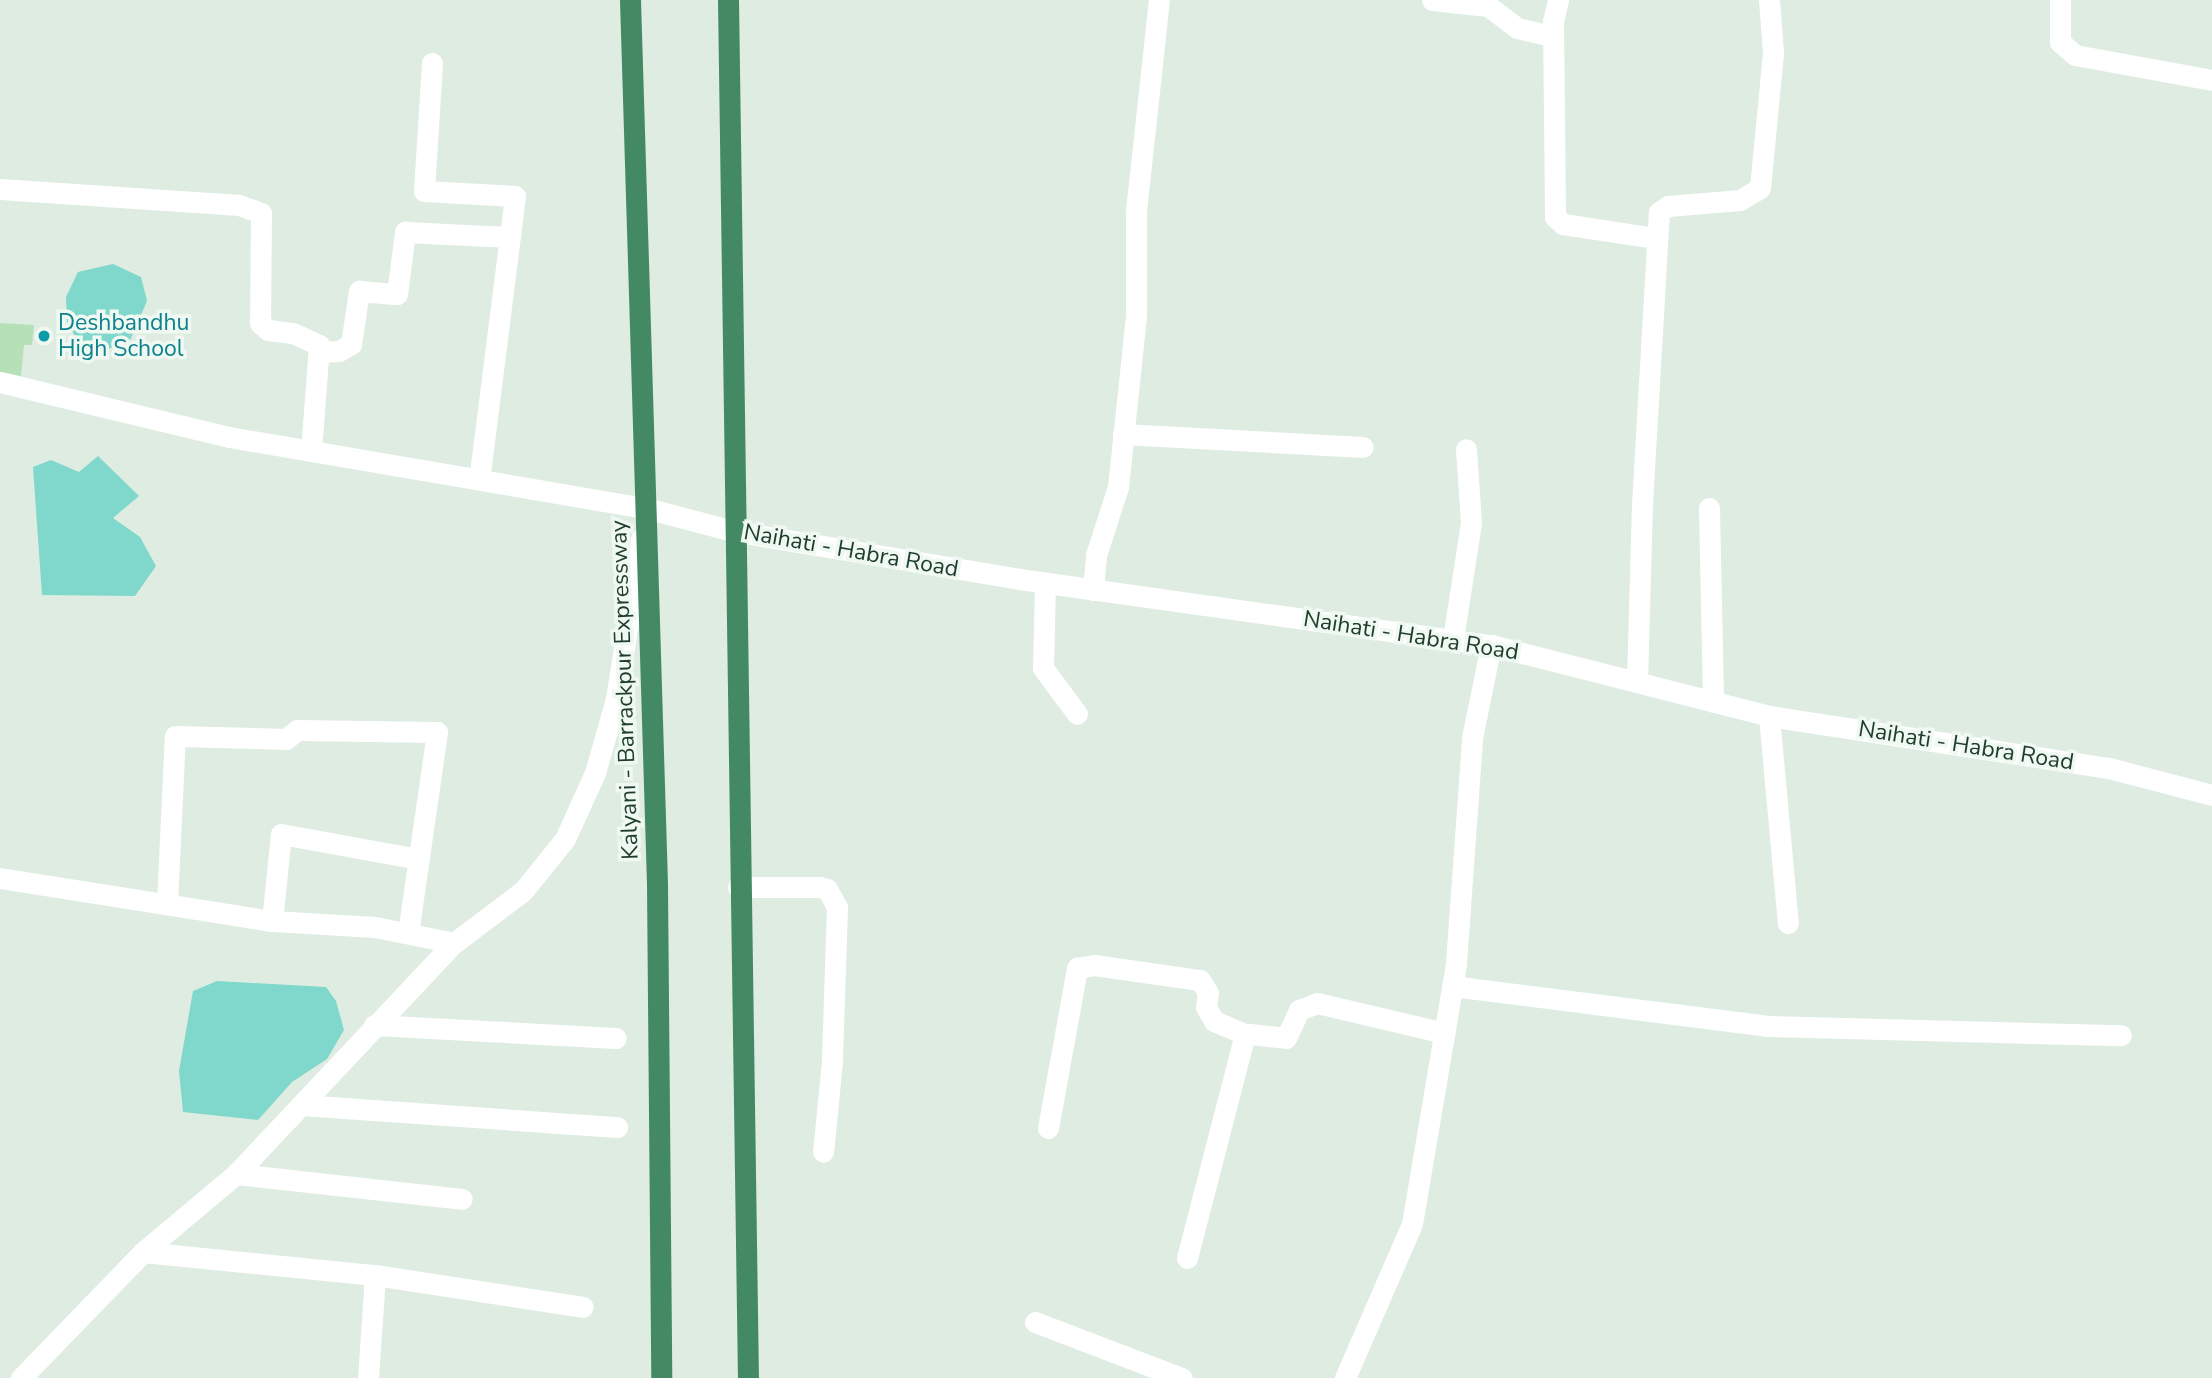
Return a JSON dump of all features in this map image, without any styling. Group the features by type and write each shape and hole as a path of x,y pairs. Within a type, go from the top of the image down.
{"highway":[{"name":"Kalyani - Barrackpur Expressway","path":"630,0 657,885 661,1378"},
{"path":"728,0 733,122 733,531 748,1378"}],"street":[{"path":"1093,590 1096,555 1118,488 1136,317 1136,211 1158,0"},
{"path":"1432,0 1488,6 1517,28 1553,36"},
{"path":"1558,0 1553,36 1555,217 1563,223 1656,238"},
{"path":"1637,682 1656,238 1663,208 1740,201 1760,188 1773,52 1769,0"},
{"path":"2060,0 2060,42 2075,55 2212,80"},
{"path":"432,63 424,191 515,196 479,479"},
{"path":"0,189 239,205 261,213 260,323 268,330 306,338 319,345 311,451"},
{"path":"320,352 339,351 351,344 359,291 397,294 405,232 510,237"},
{"name":"Naihati - Habra Road","path":"0,382 229,437 646,508 733,531 1045,583 1491,645 1769,716 2109,768 2212,795"},
{"path":"1124,433 1363,447"},
{"path":"1453,639 1471,523 1466,449"},
{"path":"21,1378 142,1252 236,1174 454,943 523,891 565,839 596,773 616,699 646,508"},
{"path":"1709,508 1713,702"},
{"path":"1045,583 1043,668 1077,715"},
{"path":"1345,1378 1412,1224 1452,986 1472,738 1491,645"},
{"path":"1769,716 1788,923"},
{"path":"167,903 175,736 286,739 298,730 437,732 408,933"},
{"path":"272,921 281,834 419,859"},
{"path":"0,878 272,921 408,933 454,943"},
{"path":"738,887 819,887 827,889 837,907 832,1061 823,1152"},
{"path":"1048,1128 1077,968 1094,965 1200,980 1208,993 1206,1007 1214,1021 1247,1035 1286,1038 1299,1010 1317,1003 1445,1033"},
{"path":"1452,986 1768,1026 2121,1035"},
{"path":"374,1026 616,1038"},
{"path":"1187,1258 1239,1044 1247,1035"},
{"path":"301,1105 617,1127"},
{"path":"236,1174 462,1199"},
{"path":"142,1252 376,1275 583,1307"},
{"path":"368,1378 376,1275"},
{"path":"1035,1322 1182,1378"}],"green space":[{"path":"0,323 34,325 32,345 24,345 21,376 0,372"}],"water":[{"path":"113,264 141,277 147,301 128,345 106,349 77,340 67,321 66,297 78,272"},
{"path":"98,456 139,496 113,518 140,537 156,566 135,596 42,595 33,467 51,460 79,472"},
{"path":"217,981 326,987 336,1001 344,1030 327,1059 292,1082 258,1120 183,1112 179,1071 193,991"}],"place":[{"name":"Deshbandhu High School","path":"44,336"}]}
